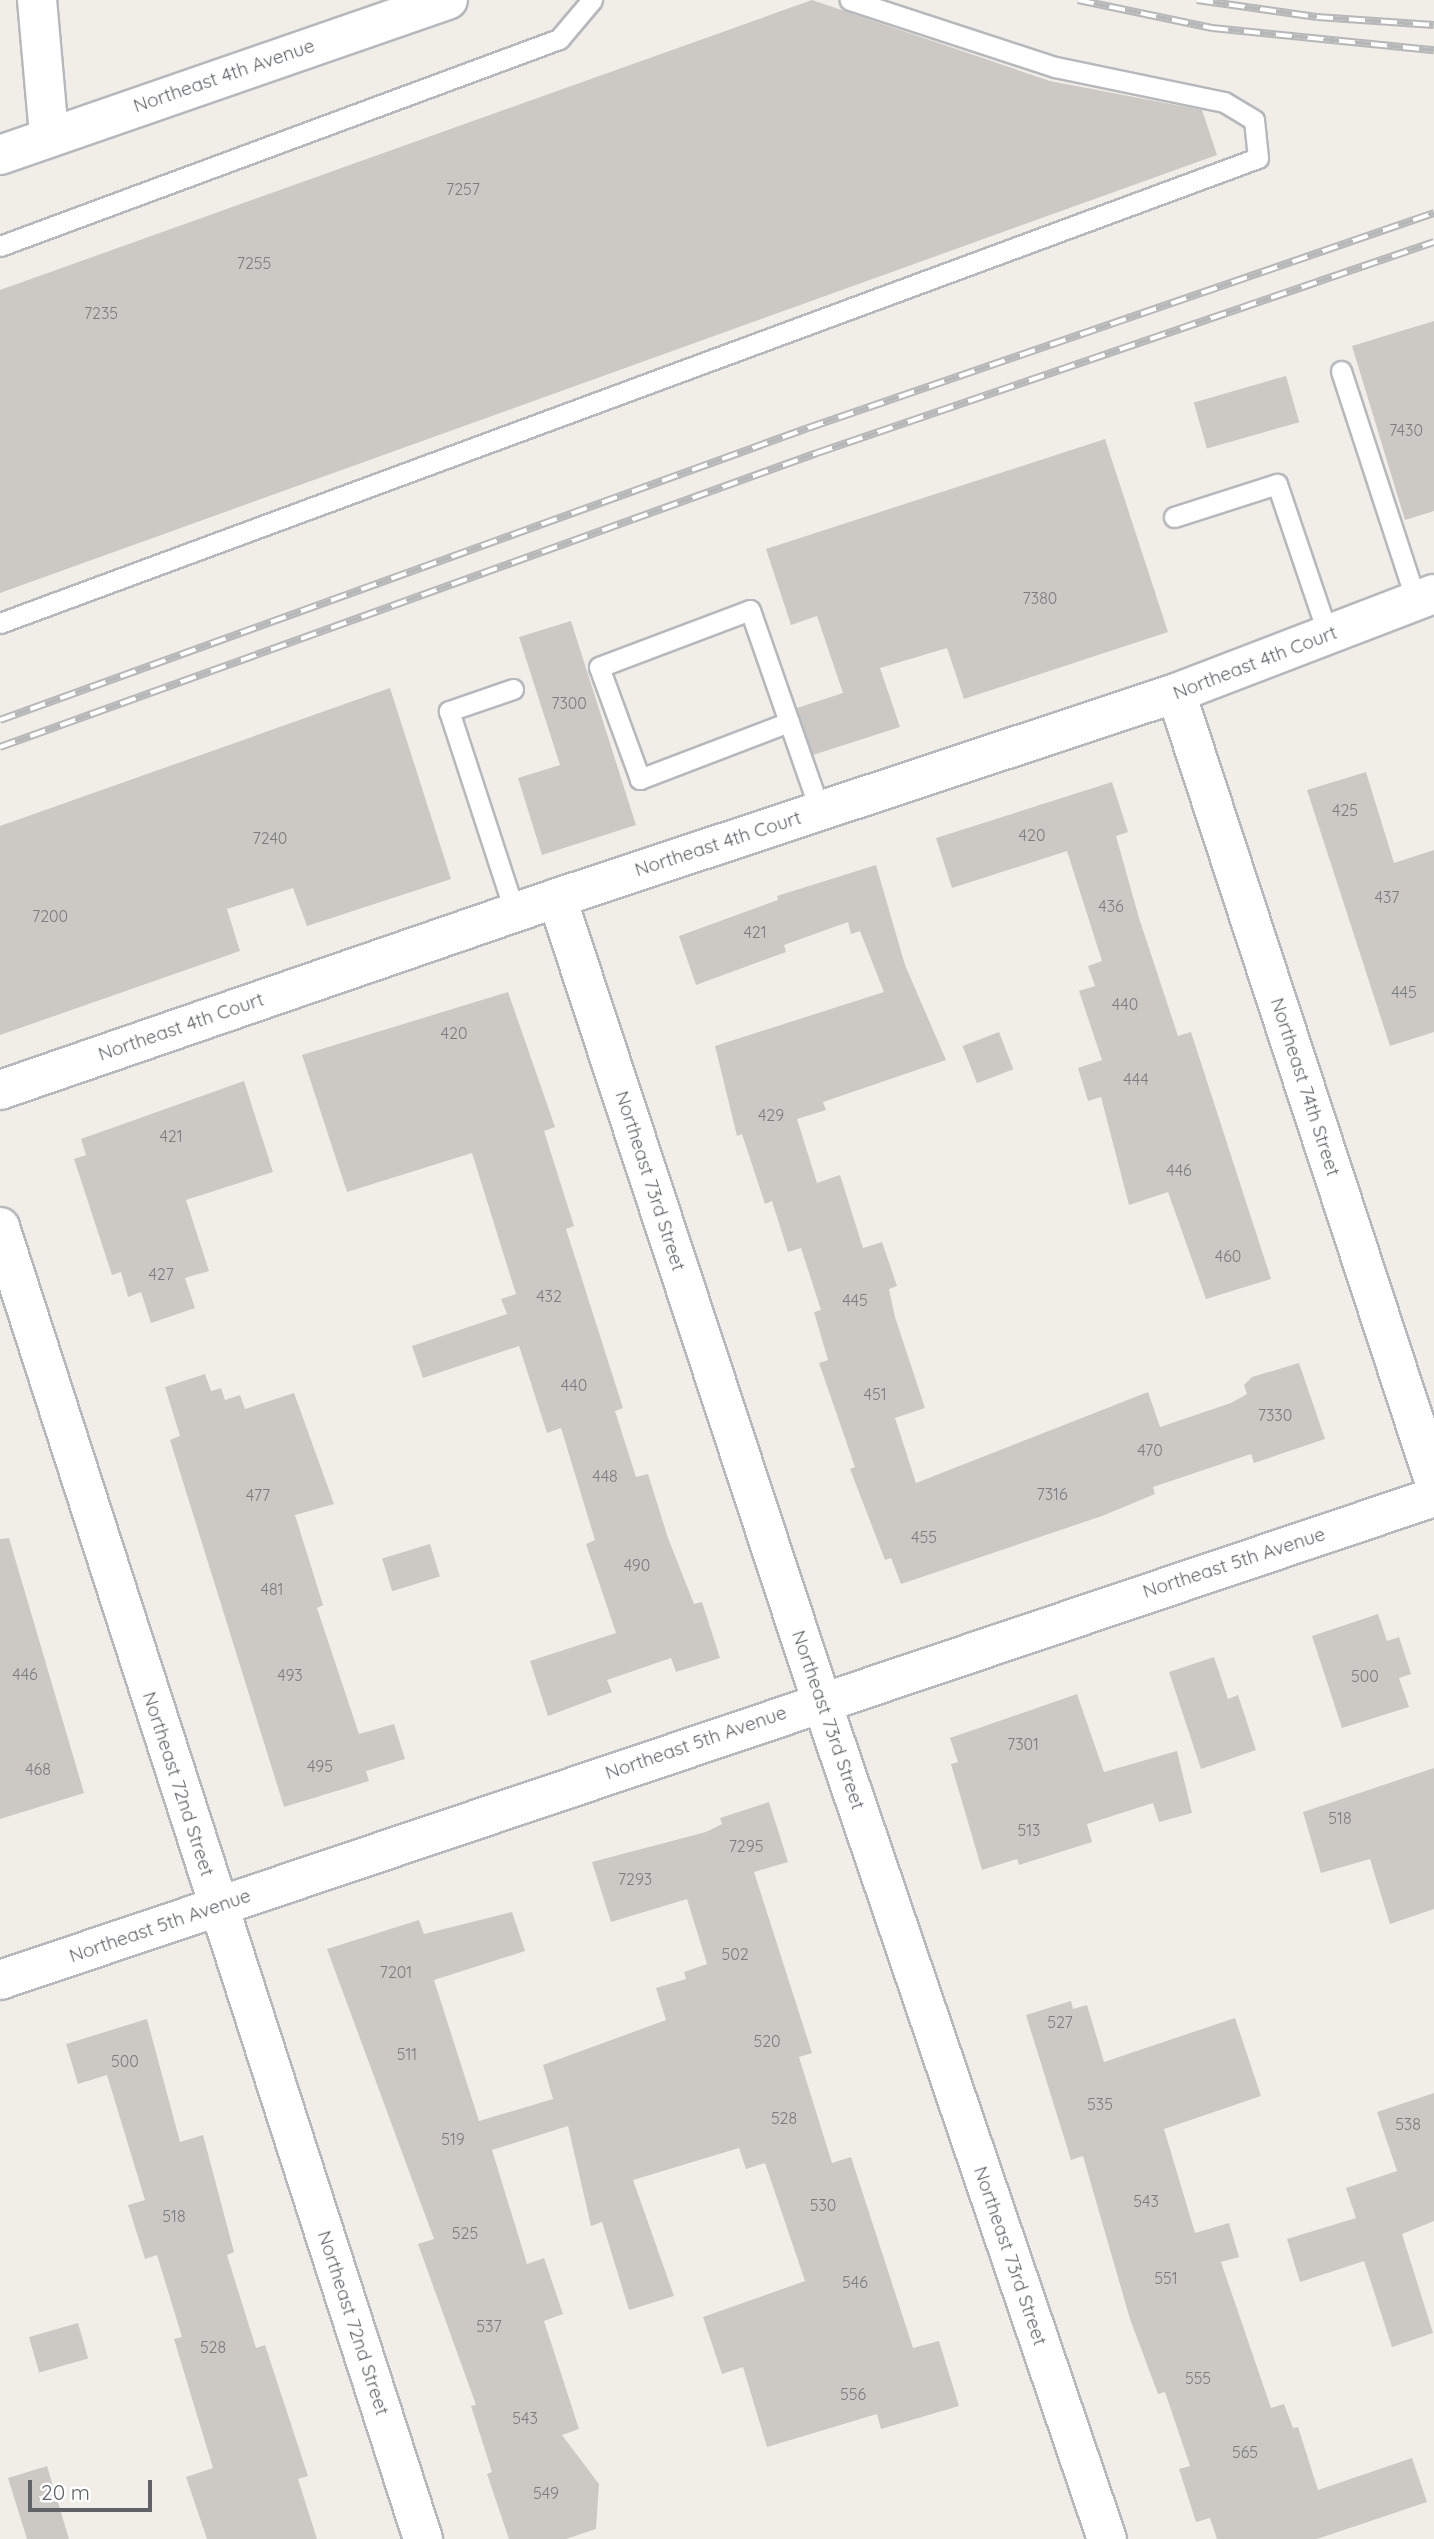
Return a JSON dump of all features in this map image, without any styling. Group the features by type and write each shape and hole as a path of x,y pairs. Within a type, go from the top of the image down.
{"street":[{"path":"37,0 49,135"},
{"name":"Northeast 4th Avenue","path":"0,155 49,135 448,0"},
{"name":"Northeast 4th Court","path":"0,1090 515,912 1176,693 1425,598"},
{"name":"Northeast 74th Street","path":"1176,693 1434,1481"},
{"name":"Northeast 73rd Street","path":"557,898 821,1700 1107,2539"},
{"name":"Northeast 72nd Street","path":"0,1227 423,2539"},
{"name":"Northeast 5th Avenue","path":"0,1980 821,1700 1434,1497"}],"lane":[{"path":"0,246 559,39 592,0"},
{"path":"0,623 1258,158 1254,120 1224,102 1055,67 850,0"},
{"path":"1341,371 1425,598"},
{"path":"1174,517 1277,484 1328,635"},
{"path":"789,722 640,779 599,667 750,610 820,811"},
{"path":"513,688 449,711 515,912"}],"building":[{"path":"812,0 1050,81 1202,110 1217,155 0,593 0,290"},
{"path":"1434,321 1434,511 1405,520 1352,346"},
{"path":"1286,376 1299,422 1207,449 1194,402"},
{"path":"1105,439 1168,632 964,699 947,648 880,668 900,727 813,755 797,708 843,693 817,616 791,625 766,549"},
{"path":"571,621 636,825 542,855 518,778 560,765 519,637"},
{"path":"390,688 451,879 307,926 293,888 227,909 240,951 0,1035 0,826"},
{"path":"1366,772 1394,863 1434,850 1434,1032 1390,1046 1307,790"},
{"path":"1112,782 1128,832 1116,836 1139,918 1178,1036 1191,1032 1271,1279 1206,1299 1168,1192 1129,1205 1101,1097 1088,1101 1078,1068 1102,1060 1079,991 1095,986 1088,966 1102,961 1067,851 952,888 936,838"},
{"path":"876,865 905,965 946,1060 823,1102 826,1110 797,1119 817,1183 840,1175 863,1248 882,1242 897,1286 889,1289 895,1317 925,1408 895,1418 916,1483 1148,1392 1160,1427 1231,1403 1247,1394 1244,1385 1252,1377 1299,1363 1325,1439 1254,1463 1251,1454 1153,1487 1155,1494 1102,1516 901,1584 891,1558 885,1560 850,1469 855,1467 819,1363 828,1360 814,1312 821,1310 801,1248 788,1252 772,1201 765,1204 742,1134 737,1136 715,1046 884,992 860,931 851,934 848,922 784,945 786,952 696,985 679,936 778,900 777,896"},
{"path":"508,992 555,1127 544,1131 574,1226 566,1229 623,1408 615,1411 636,1477 648,1474 668,1538 694,1604 702,1602 720,1658 676,1672 671,1658 607,1680 612,1692 548,1716 530,1661 616,1633 586,1544 595,1540 561,1428 547,1433 519,1346 423,1378 412,1346 507,1314 501,1299 516,1294 472,1153 347,1192 302,1055"},
{"path":"999,1032 1013,1069 977,1083 963,1046"},
{"path":"244,1081 273,1172 186,1200 209,1271 185,1278 195,1308 151,1323 141,1292 128,1297 121,1272 112,1275 74,1159 86,1155 81,1139"},
{"path":"205,1374 211,1391 221,1388 225,1400 240,1395 245,1409 294,1393 334,1504 295,1515 323,1605 317,1608 359,1734 394,1724 405,1759 366,1771 369,1781 284,1807 170,1440 180,1436 165,1387"},
{"path":"9,1538 84,1793 0,1819 0,1539"},
{"path":"430,1544 440,1577 392,1591 382,1559"},
{"path":"1378,1614 1387,1641 1399,1637 1411,1674 1399,1678 1409,1707 1342,1728 1312,1636"},
{"path":"1214,1657 1228,1699 1238,1695 1256,1750 1201,1769 1169,1672"},
{"path":"1077,1694 1104,1772 1177,1751 1192,1813 1159,1822 1153,1803 1087,1824 1092,1842 1019,1865 1017,1859 982,1870 951,1764 958,1762 950,1738"},
{"path":"1434,1768 1434,1909 1390,1924 1370,1859 1321,1873 1303,1812"},
{"path":"769,1802 788,1862 754,1872 812,2053 799,2057 832,2163 851,2157 913,2348 939,2341 959,2406 881,2429 877,2414 767,2447 743,2367 722,2374 703,2317 805,2281 765,2163 746,2169 739,2148 633,2180 674,2296 629,2310 602,2222 591,2226 568,2126 492,2150 527,2264 544,2258 563,2314 544,2321 579,2429 562,2435 599,2484 596,2529 566,2539 509,2539 487,2474 492,2472 471,2406 476,2405 418,2244 434,2239 327,1949 419,1920 424,1934 512,1912 525,1951 434,1980 479,2121 553,2099 543,2065 666,2020 656,1988 686,1979 684,1972 707,1964 687,1899 611,1922 592,1862 706,1832 722,1824 720,1818"},
{"path":"1071,2001 1073,2009 1087,2005 1104,2062 1235,2018 1261,2096 1164,2129 1195,2233 1229,2223 1239,2257 1221,2262 1271,2408 1284,2404 1293,2428 1298,2427 1318,2490 1412,2458 1427,2502 1317,2539 1217,2539 1210,2518 1196,2522 1179,2469 1190,2466 1165,2392 1158,2394 1130,2319 1083,2156 1071,2160 1026,2015"},
{"path":"147,2019 180,2142 203,2135 234,2252 227,2255 256,2348 265,2345 308,2476 298,2479 317,2539 207,2539 186,2477 213,2468 174,2339 182,2337 157,2255 145,2259 128,2205 145,2200 107,2075 78,2084 66,2044"},
{"path":"1434,2093 1434,2221 1402,2234 1433,2333 1392,2347 1364,2261 1300,2282 1287,2239 1356,2218 1346,2188 1397,2171 1377,2112"},
{"path":"78,2323 88,2359 39,2373 29,2337"},
{"path":"47,2466 69,2539 27,2539 8,2478"}],"railway":[{"path":"1078,0 1212,28 1434,50"},
{"path":"1197,0 1317,17 1434,25"},
{"path":"0,720 808,428 1434,213"},
{"path":"0,747 817,453 1434,242"}]}
